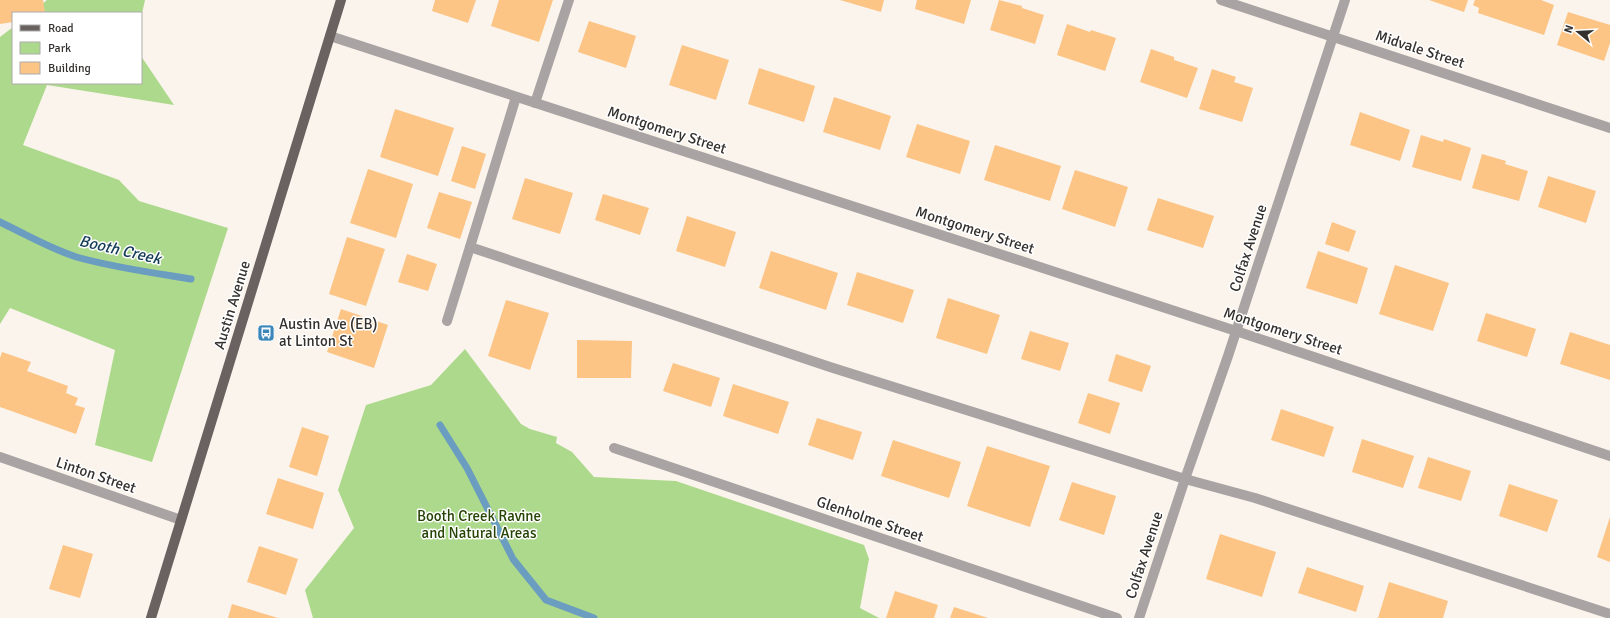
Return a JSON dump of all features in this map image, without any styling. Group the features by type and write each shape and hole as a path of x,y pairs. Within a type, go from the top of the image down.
{"main road":[{"name":"Austin Avenue","path":"151,618 342,0"}],"street":[{"path":"535,103 569,0"},
{"name":"Midvale Street","path":"1221,0 1610,128"},
{"name":"Colfax Avenue","path":"1139,618 1334,37 1345,0"},
{"name":"Montgomery Street","path":"330,36 1236,331 1610,456"},
{"path":"447,321 516,97"},
{"path":"470,247 830,367 1185,479 1255,498 1610,614"},
{"name":"Glenholme Street","path":"614,448 1117,618"},
{"name":"Linton Street","path":"0,457 181,520"}],"green space":[{"path":"47,0 145,0 142,14 142,12 32,12"},
{"path":"12,28 12,84 142,84 142,57 174,105 47,85 23,145 119,180 139,201 228,228 152,462 95,445 115,350 10,308 0,324 0,37"},
{"name":"Booth Creek Ravine and Natural Areas","path":"465,349 521,424 530,429 557,437 556,443 572,452 594,477 676,481 864,545 869,559 860,608 879,618 313,618 305,590 354,528 338,490 366,405 431,385"}],"building":[{"path":"0,0 43,0 45,12 12,12 12,22 0,24"},
{"path":"435,0 476,0 468,23 432,11"},
{"path":"499,0 553,0 539,42 491,26"},
{"path":"840,0 884,0 881,12"},
{"path":"917,0 971,0 964,24 915,9"},
{"path":"999,0 1022,6 1022,8 1044,15 1035,44 990,30"},
{"path":"1429,0 1468,0 1464,12"},
{"path":"1475,0 1541,0 1554,5 1544,35 1478,13 1479,8 1473,5"},
{"path":"1568,12 1610,25 1610,43 1604,61 1557,45"},
{"path":"589,21 636,36 626,68 578,52"},
{"path":"1067,24 1090,32 1091,30 1116,38 1105,71 1057,55"},
{"path":"682,45 729,60 716,100 669,85"},
{"path":"1151,49 1174,57 1174,60 1198,68 1187,98 1140,82"},
{"path":"759,68 815,86 804,122 748,104"},
{"path":"1212,69 1236,77 1234,82 1253,88 1242,122 1199,109"},
{"path":"834,97 891,116 880,150 823,132"},
{"path":"395,109 454,128 438,176 380,157"},
{"path":"1360,112 1410,130 1400,161 1350,145"},
{"path":"917,124 970,141 960,174 906,157"},
{"path":"1421,135 1443,142 1444,139 1471,148 1461,181 1412,167"},
{"path":"995,145 1061,166 1050,201 984,180"},
{"path":"462,146 486,154 475,189 451,181"},
{"path":"1482,154 1506,161 1505,164 1528,171 1519,201 1472,188"},
{"path":"368,169 413,184 396,238 350,223"},
{"path":"1075,170 1128,187 1115,227 1062,209"},
{"path":"1548,176 1596,191 1586,223 1538,207"},
{"path":"525,178 573,193 560,234 512,219"},
{"path":"439,192 472,202 460,239 427,228"},
{"path":"603,194 649,208 640,235 595,220"},
{"path":"1158,198 1214,216 1203,248 1147,230"},
{"path":"687,216 736,232 725,267 676,251"},
{"path":"1332,222 1356,231 1349,252 1325,244"},
{"path":"347,237 385,249 366,306 329,294"},
{"path":"771,251 838,273 826,310 759,288"},
{"path":"1318,251 1368,268 1357,304 1306,288"},
{"path":"407,254 437,264 428,291 398,282"},
{"path":"1395,265 1449,283 1433,331 1379,314"},
{"path":"857,272 914,290 903,323 847,305"},
{"path":"948,298 1000,315 987,354 936,338"},
{"path":"506,300 549,313 530,370 488,356"},
{"path":"341,309 388,325 374,368 327,352"},
{"path":"1486,313 1536,329 1527,357 1477,341"},
{"path":"1030,331 1069,343 1060,371 1021,359"},
{"path":"1570,332 1610,345 1610,380 1560,364"},
{"path":"577,340 632,341 631,378 577,378"},
{"path":"2,352 31,362 27,371 68,386 66,393 78,398 75,405 85,408 76,434 0,407 0,358"},
{"path":"1116,354 1151,366 1142,392 1108,381"},
{"path":"673,363 720,378 711,407 663,391"},
{"path":"733,384 789,402 778,434 723,416"},
{"path":"1088,393 1120,403 1110,434 1078,423"},
{"path":"1281,409 1334,427 1324,457 1271,440"},
{"path":"817,418 862,432 853,460 808,445"},
{"path":"302,427 329,436 317,476 289,467"},
{"path":"1362,439 1414,456 1403,488 1352,472"},
{"path":"893,440 961,462 949,498 881,476"},
{"path":"987,446 1050,466 1030,527 967,506"},
{"path":"1428,457 1471,471 1461,501 1418,488"},
{"path":"278,478 324,493 313,529 266,514"},
{"path":"1072,482 1116,496 1104,535 1059,520"},
{"path":"1509,484 1558,500 1547,532 1499,516"},
{"path":"1610,517 1610,562 1597,557"},
{"path":"1220,534 1276,552 1262,597 1206,579"},
{"path":"63,545 93,554 80,598 49,589"},
{"path":"259,546 298,559 286,595 247,582"},
{"path":"1307,567 1364,586 1356,612 1298,593"},
{"path":"1389,582 1448,601 1443,618 1378,618"},
{"path":"895,591 938,605 934,618 886,618"},
{"path":"232,604 278,618 228,618"},
{"path":"954,607 988,618 950,618"}],"waterway":[{"name":"Booth Creek","path":"0,222 52,248 80,258 94,262 191,279"},
{"name":"Booth Creek","path":"440,425 467,468 513,559 546,600 594,618"}],"place":[{"name":"Austin Ave (EB) at Linton St","path":"266,333"}]}
